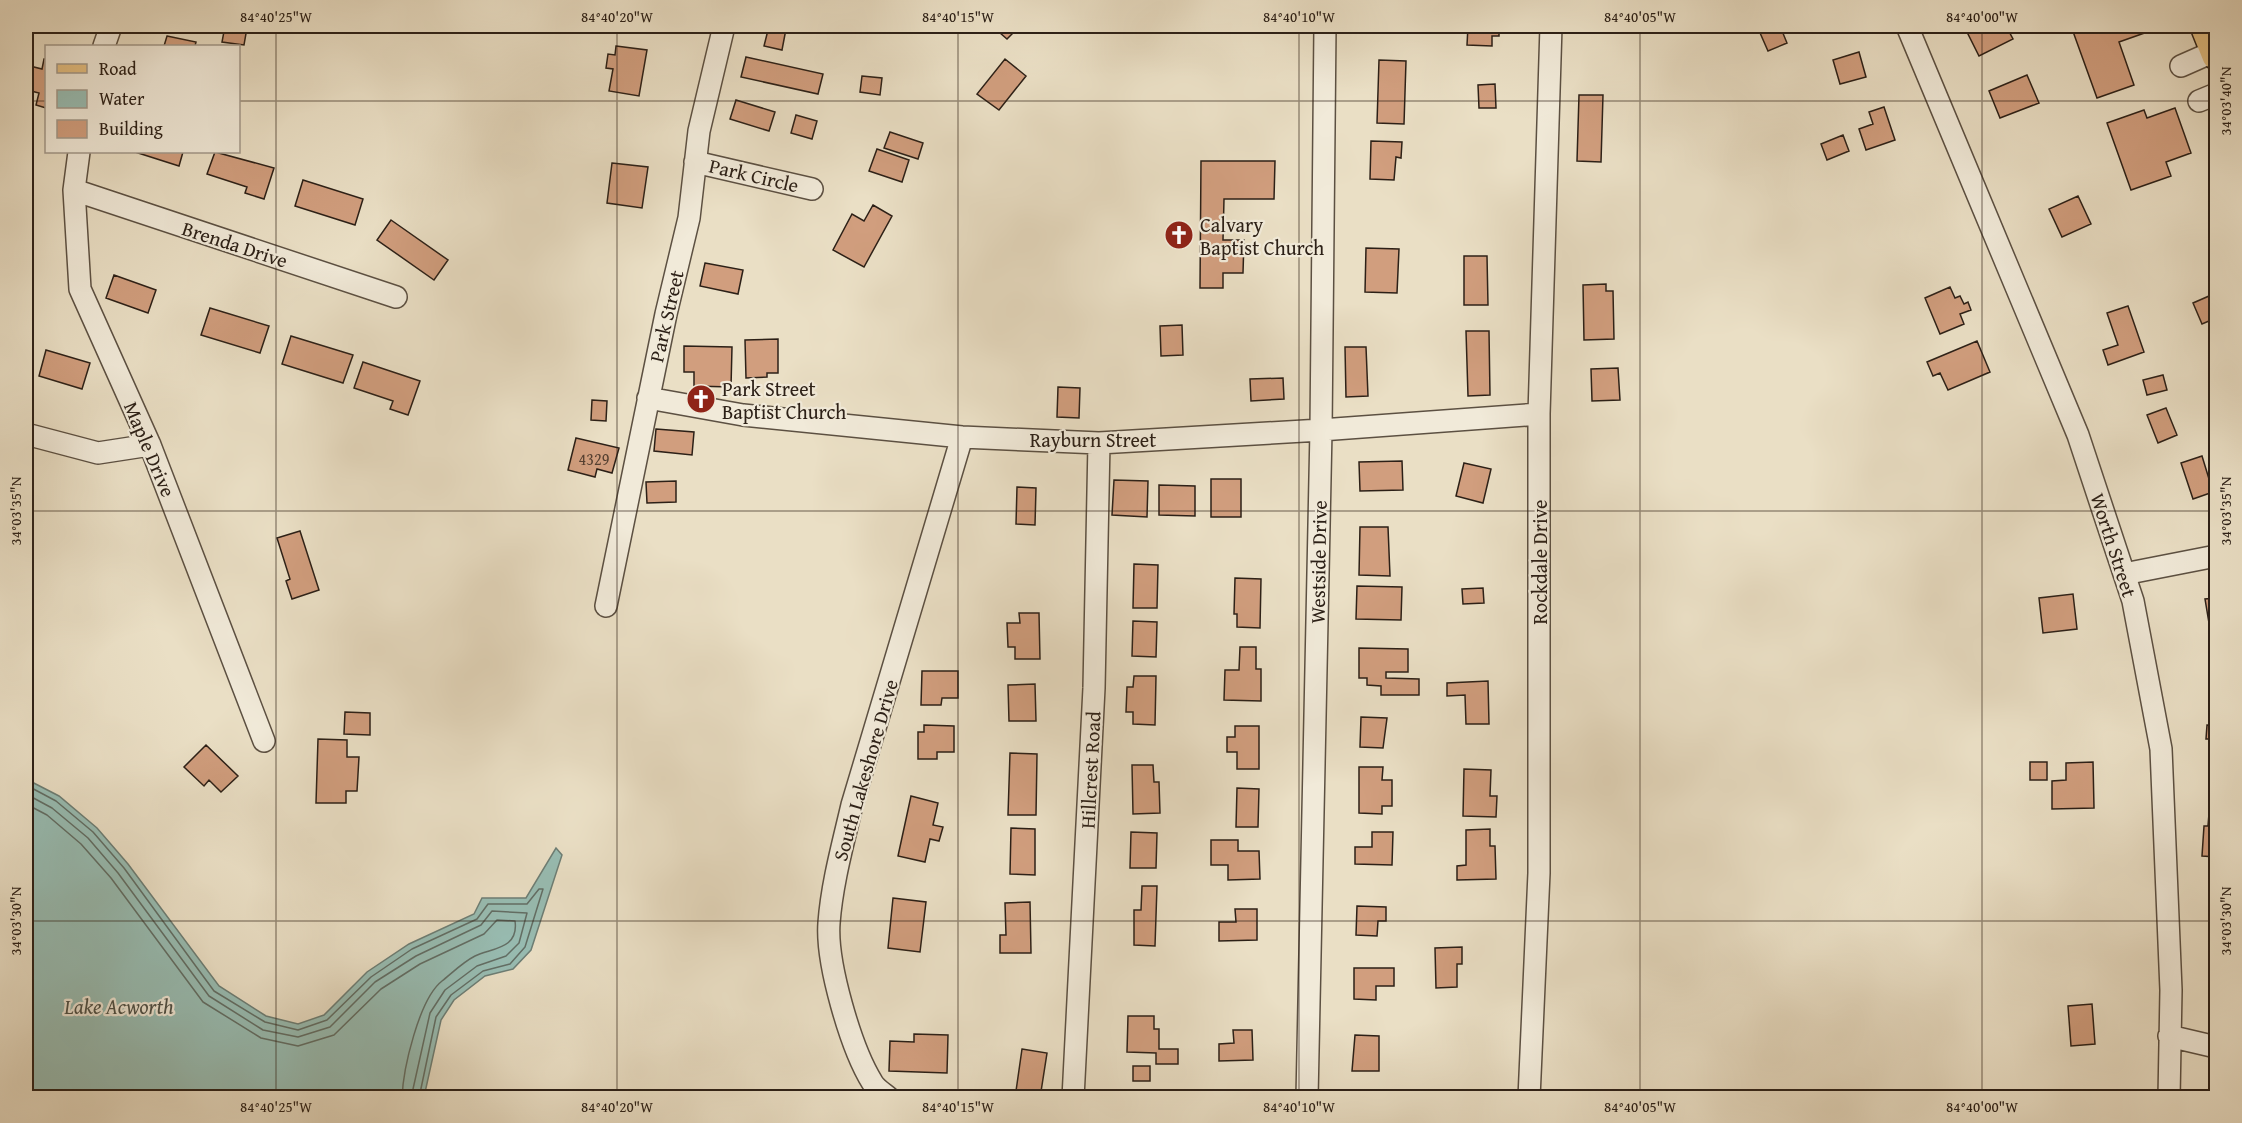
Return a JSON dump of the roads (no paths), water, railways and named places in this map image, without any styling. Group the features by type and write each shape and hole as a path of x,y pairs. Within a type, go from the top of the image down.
{"main road":[{"path":"2204,26 2216,54"}],"street":[{"path":"104,45 111,26"},
{"name":"Park Street","path":"606,606 648,398 689,218 699,130 724,26"},
{"name":"Westside Drive","path":"1307,1098 1321,430 1325,26"},
{"name":"Rockdale Drive","path":"1529,1098 1539,873 1539,414 1551,26"},
{"name":"Worth Street","path":"1907,26 2078,435 2124,574 2146,664 2161,750 2171,990 2169,1098"},
{"path":"2181,66 2216,54"},
{"name":"Maple Drive","path":"79,153 74,190 80,289 150,445 264,741"},
{"name":"Park Circle","path":"695,162 812,189"},
{"name":"Brenda Drive","path":"74,190 396,297"},
{"name":"Rayburn Street","path":"648,398 743,415 962,437 1099,443 1539,414"},
{"path":"26,434 98,453 150,445"},
{"name":"South Lakeshore Drive","path":"889,1098 873,1085 854,1047 831,954 829,924 838,864 852,805 962,437"},
{"name":"Hillcrest Road","path":"1073,1098 1094,688 1099,443"},
{"path":"2124,574 2217,556"},
{"path":"2169,1036 2217,1047"}],"water":[{"name":"Lake Acworth","path":"26,779 59,796 97,828 128,864 219,986 266,1016 298,1024 324,1015 367,972 409,944 474,914 482,898 526,898 556,848 562,855 531,950 513,969 485,976 454,1000 441,1020 424,1097 26,1097"}],"place":[{"name":"Calvary Baptist Church","path":"1179,235"},
{"name":"Park Street Baptist Church","path":"701,399"}]}
